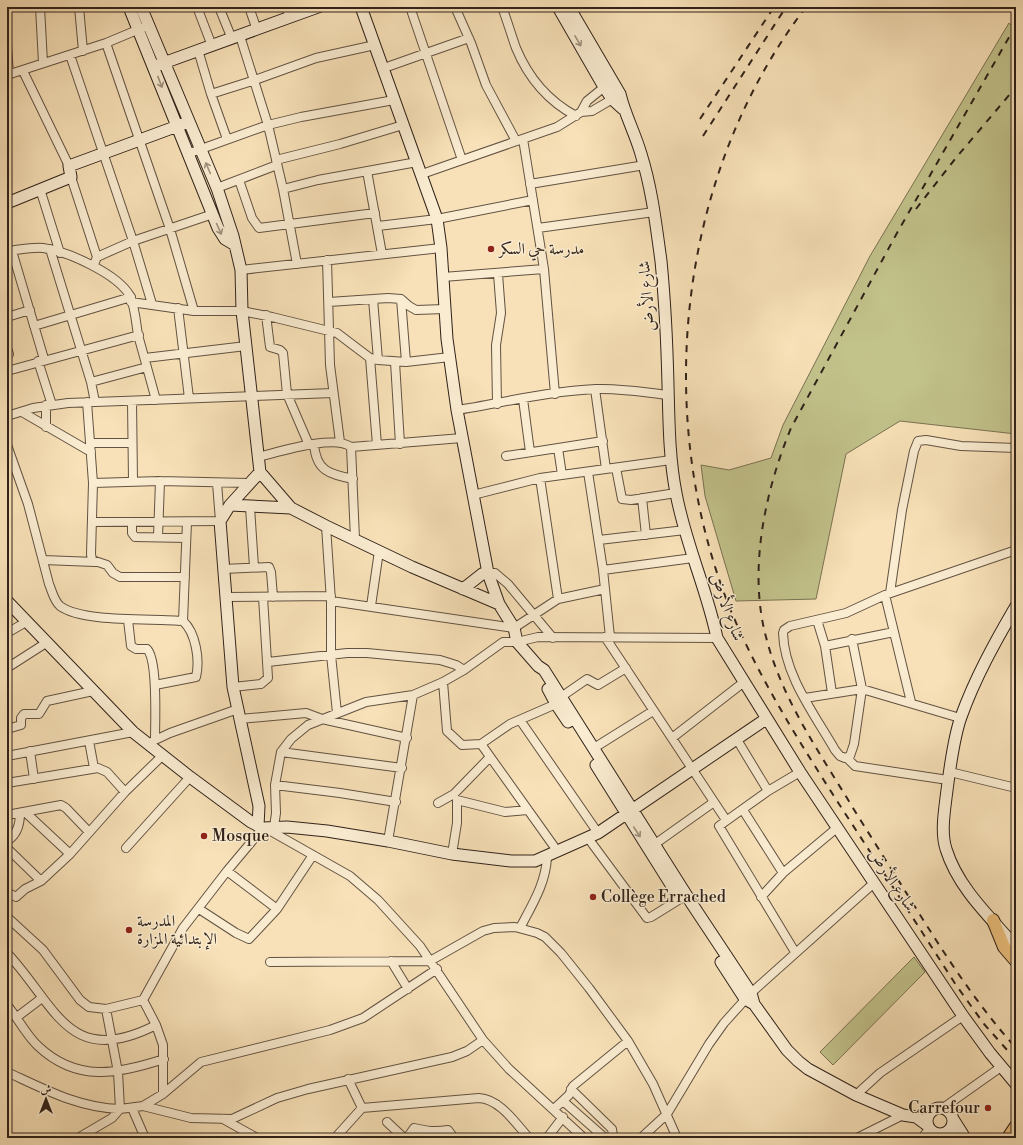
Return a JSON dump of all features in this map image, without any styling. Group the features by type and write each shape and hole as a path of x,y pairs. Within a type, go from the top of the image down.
{"main road":[{"path":"993,920 1004,947 1016,961"},
{"path":"1008,1138 1016,1126"}],"street":[{"path":"40,7 43,63"},
{"path":"79,7 83,51"},
{"path":"130,7 144,28 159,64 189,122 232,230 242,270 242,311 260,472 291,508 379,551 499,604"},
{"path":"141,7 144,28"},
{"path":"197,7 212,46"},
{"path":"219,7 236,37 255,80 268,125 283,188 297,264"},
{"path":"249,7 257,30"},
{"path":"159,64 257,30 288,12 318,7"},
{"path":"362,7 437,219 442,248 445,309 457,410 488,572 499,604 514,628 517,642 538,666 544,670 558,701 578,735 629,812 655,844 750,999"},
{"path":"410,7 462,160"},
{"path":"455,7 486,85 519,140 530,184 544,269 555,394"},
{"path":"502,7 515,47 530,76 552,100 579,114"},
{"name":"شارع الأرض","path":"558,7 609,84"},
{"name":"شارع الأرض","path":"569,7 623,109 645,165 654,212 667,334 671,460 676,493 693,558 712,614 717,638 800,772 963,1016 1001,1067 1016,1084"},
{"path":"7,45 8,75 106,44 144,28"},
{"path":"384,68 468,38"},
{"path":"106,44 170,229 194,310"},
{"path":"211,94 316,58 375,45"},
{"path":"198,50 211,94 227,139"},
{"path":"70,55 133,241 152,304"},
{"path":"159,64 177,126 190,154 222,236 235,245"},
{"path":"22,71 69,166 71,177 97,257 94,266"},
{"path":"579,114 587,101 609,84"},
{"path":"422,174 557,127 579,114 592,111 616,97"},
{"path":"190,154 268,125 394,100"},
{"path":"69,166 103,152 189,122"},
{"path":"216,188 239,180 276,162 403,125"},
{"path":"283,188 417,162"},
{"path":"530,184 645,165"},
{"path":"367,171 382,254"},
{"path":"7,203 71,177"},
{"path":"239,180 248,208 257,226 262,228 375,214"},
{"path":"40,189 60,253"},
{"path":"378,226 437,219 533,200"},
{"path":"538,228 654,212"},
{"path":"97,257 133,241 213,214"},
{"path":"46,428 49,405 41,360 30,310 10,251 30,248 50,249 94,266 115,279 131,300 156,400"},
{"path":"242,270 442,248"},
{"path":"50,249 92,382 91,452 93,522 90,554 94,562"},
{"path":"327,260 333,393 340,442"},
{"path":"443,277 498,274 544,269"},
{"path":"497,404 496,345 501,313 498,274"},
{"path":"372,299 377,445"},
{"path":"330,302 400,299 416,310 445,309"},
{"path":"400,299 406,362"},
{"path":"34,326 131,300 194,310 242,311 330,330 345,338 374,359 406,362 450,357"},
{"path":"178,308 189,398"},
{"path":"7,317 30,310"},
{"path":"266,315 270,347 280,350 283,353 287,394 311,445 316,460 322,468 336,475 353,478"},
{"path":"7,371 41,360 139,335"},
{"path":"145,358 246,346"},
{"path":"395,362 400,444"},
{"path":"92,382 147,367"},
{"path":"457,410 595,389 620,389 668,395"},
{"path":"595,389 606,469"},
{"path":"7,416 49,405 91,402 333,393"},
{"path":"523,399 530,452"},
{"path":"132,401 133,481"},
{"path":"22,412 46,428 91,452"},
{"path":"258,457 311,445 340,442 351,447 462,438"},
{"path":"911,702 894,632 888,594 902,510 914,451 918,441 926,440 972,446 1016,448"},
{"path":"506,456 603,441"},
{"path":"91,443 132,443"},
{"path":"7,445 26,497 53,596 59,605 80,613 128,620 183,621"},
{"path":"351,447 355,539"},
{"path":"558,448 562,475"},
{"path":"473,495 540,478 671,460"},
{"path":"616,468 622,499 632,500 676,493"},
{"path":"220,522 230,505 248,483 260,472"},
{"path":"588,472 606,589 608,637 626,668 726,820"},
{"path":"540,478 558,600"},
{"path":"93,483 133,481 248,483"},
{"path":"158,537 160,481"},
{"path":"216,483 233,687 265,828"},
{"path":"642,498 646,535"},
{"path":"230,505 291,508"},
{"path":"250,507 254,567"},
{"path":"93,522 220,522"},
{"path":"155,685 196,677 197,668 194,645 189,628 183,621 187,522"},
{"path":"132,523 132,533 135,537 186,538"},
{"path":"326,526 331,598 331,655 337,713"},
{"path":"599,540 685,530"},
{"path":"1016,550 888,594 858,608 790,626 784,630 783,633 787,658 795,679 805,698 835,750 840,756 847,758 855,766 949,776 1016,788"},
{"path":"372,606 379,551"},
{"path":"603,570 693,558"},
{"path":"43,560 94,562 107,565 113,574 120,577 185,577"},
{"path":"223,569 266,566 270,568 273,597"},
{"path":"463,589 482,574 488,572 495,574 501,578 554,638"},
{"path":"226,597 331,598 372,606 514,628 558,600 606,589"},
{"path":"233,687 261,684 266,681 269,674 263,597"},
{"path":"7,601 133,732 151,742 162,756 190,778 265,828 343,871 365,888 408,932 437,969 483,1040 509,1069 563,1117 584,1138"},
{"path":"1016,606 982,666 960,718 949,776 944,834 946,848 957,875 1016,947"},
{"path":"128,620 131,646 136,649 147,650 152,655 155,685 151,742"},
{"path":"817,620 826,646 832,693"},
{"path":"7,633 26,622"},
{"path":"826,646 852,639 894,632"},
{"path":"7,917 43,950 80,1000 89,1007 106,1009 143,1000 181,932 227,871 265,828 276,813 275,785 281,752 286,744 308,725 376,699 413,695 443,682 464,670 496,645 507,640 517,642 538,637 717,638"},
{"path":"847,758 850,756 854,744 862,689 852,639"},
{"path":"7,668 46,643"},
{"path":"268,662 331,655 367,653 433,659 452,663 464,670"},
{"path":"443,682 447,731 462,745 481,744 510,724 558,701 586,679 598,685 626,668"},
{"path":"672,738 744,682"},
{"path":"805,698 862,689 911,702 960,718"},
{"path":"7,729 21,726 21,718 24,714 39,714 48,701 93,691"},
{"path":"388,841 402,768 413,695"},
{"path":"558,701 594,748 629,812 680,899 750,999 794,1058 808,1068 856,1094 903,1115 916,1118 932,1133 947,1133 953,1124 953,1119"},
{"path":"594,748 654,710"},
{"path":"151,742 239,714 302,712 310,713 322,719 407,738"},
{"path":"265,828 327,831 388,841 452,854 519,862 535,861 598,833 766,719"},
{"path":"520,720 598,833"},
{"path":"7,756 133,732"},
{"path":"736,738 768,791"},
{"path":"89,741 94,768"},
{"path":"481,744 558,852"},
{"path":"30,751 34,779"},
{"path":"281,752 402,768"},
{"path":"7,892 16,897 25,889 41,881 70,854 125,792 162,756"},
{"path":"438,803 456,797 490,757"},
{"path":"7,784 94,768 102,769 125,792"},
{"path":"795,952 719,829 719,824 743,810 768,791 800,772"},
{"path":"126,848 190,778"},
{"path":"275,785 396,802"},
{"path":"456,797 505,812 528,810"},
{"path":"452,854 457,823 456,797"},
{"path":"655,844 714,802"},
{"path":"7,816 61,805 66,808 89,832"},
{"path":"743,810 783,873"},
{"path":"7,841 13,837 19,826 23,812"},
{"path":"23,812 70,854"},
{"path":"761,898 783,873 838,828"},
{"path":"588,838 647,918 680,899"},
{"path":"7,848 41,881"},
{"path":"199,909 247,939 277,909 313,855"},
{"path":"520,928 541,887 546,869 546,857"},
{"path":"227,871 277,909"},
{"path":"641,1138 667,1114 708,1044 724,1023 750,999 795,952 874,883"},
{"path":"270,962 430,961 483,931 504,927 520,928 545,937 561,953 589,988 628,1041 653,1084 677,1138"},
{"path":"7,953 19,965 60,1021 78,1033 99,1040 111,1040 139,1034 156,1025"},
{"path":"391,961 408,989"},
{"path":"7,1072 70,1100 100,1109 120,1109 143,1106 163,1094 201,1062 350,1023 372,1013 437,969"},
{"path":"17,1018 42,998"},
{"path":"143,1000 156,1025 163,1045 163,1094"},
{"path":"7,1005 37,1046 57,1061 77,1069 118,1072 164,1059"},
{"path":"106,1009 118,1072 120,1109"},
{"path":"856,1094 880,1073 963,1016"},
{"path":"143,1106 191,1118 232,1119 277,1098 348,1079 452,1057 467,1051 483,1040"},
{"path":"554,1109 569,1095 573,1086 628,1041"},
{"path":"943,1108 1001,1067"},
{"path":"348,1079 362,1108"},
{"path":"563,1101 611,1137 612,1129 571,1089"},
{"path":"335,1138 362,1108 484,1098 495,1103 529,1138"},
{"path":"132,1108 145,1138"},
{"path":"916,1118 936,1108 943,1108 952,1114 953,1119 965,1138"},
{"path":"78,1138 107,1121 120,1109"},
{"path":"931,1111 927,1118 932,1133"},
{"path":"857,1138 903,1115"},
{"path":"547,1138 563,1117"},
{"path":"223,1119 257,1138"},
{"path":"387,1122 404,1138"},
{"path":"407,1138 414,1128 439,1132 448,1130 454,1138"}],"green space":[{"path":"1009,23 1016,30 1016,434 900,421 846,454 816,599 736,601 705,496 701,465 729,470 771,458 783,425 870,256"},
{"path":"914,957 925,972 833,1065 820,1052"}],"railway":[{"path":"700,119 774,7"},
{"path":"703,136 786,7"},
{"path":"806,7 762,73 729,145 705,221 690,299 686,379 691,458 706,536 731,611 742,636 754,661 795,734 956,985 984,1024 1016,1060"},
{"path":"1016,25 897,233 791,428 782,452 767,504 759,558 761,611 766,637 782,683 803,726 944,952 966,985 1016,1048"},
{"path":"916,209 955,159 1016,87"}],"place":[{"name":"مدرسة حي السكر","path":"491,249"},
{"name":"Mosque","path":"204,836"},
{"name":"Collège Errached","path":"593,897"},
{"name":"المدرسة الإبتدائية المزارة","path":"129,930"},
{"name":"Carrefour","path":"988,1108"}]}
